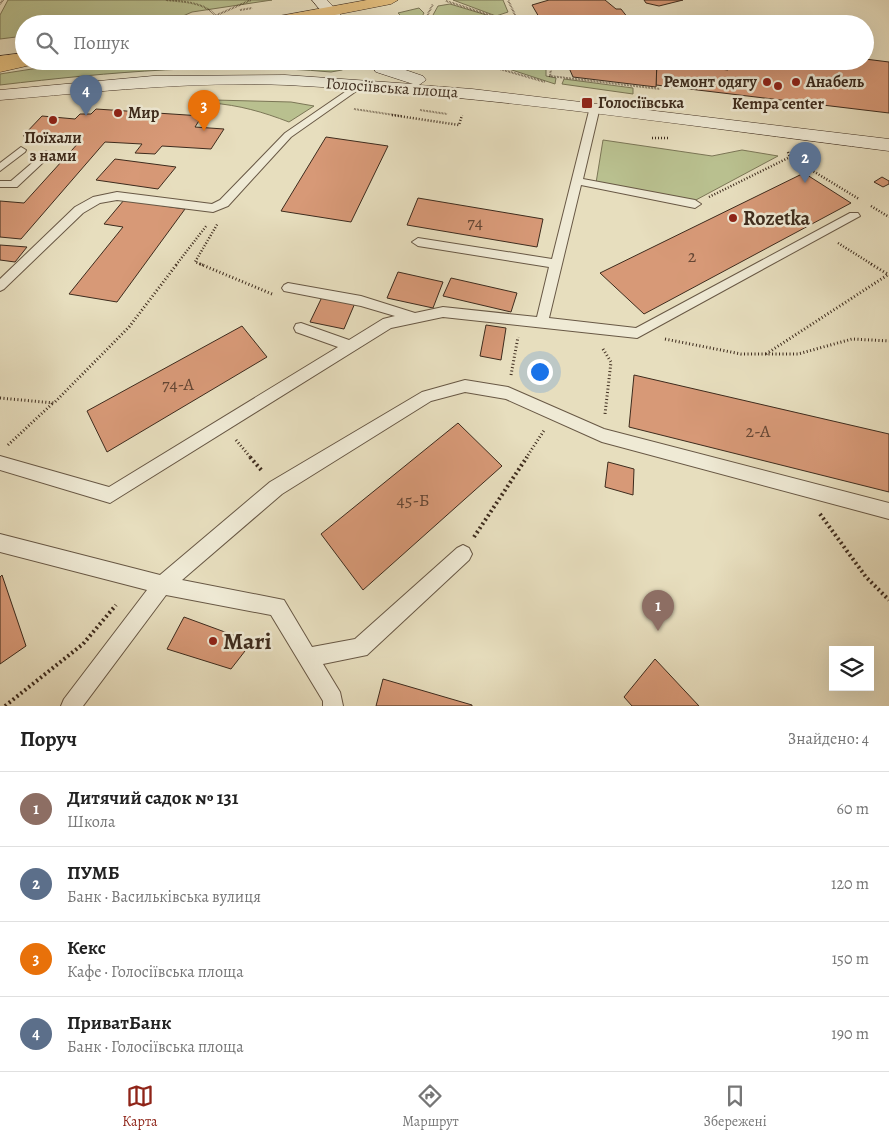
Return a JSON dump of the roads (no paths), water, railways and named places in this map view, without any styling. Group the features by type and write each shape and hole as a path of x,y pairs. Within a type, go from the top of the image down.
{"main road":[{"path":"319,0 333,15"},
{"path":"351,15 392,7"},
{"path":"0,61 15,60"},
{"path":"0,67 15,63"},
{"path":"323,82 341,81 356,76 362,70"},
{"name":"Голосіївська площа","path":"386,70 397,75 472,94"},
{"name":"Голосіївська площа","path":"0,95 153,80 251,78 472,94"},
{"path":"472,94 889,145"}],"lane":[{"path":"0,286 79,210 96,200 117,196 213,208 224,203 288,135 361,85"},
{"path":"542,322 594,110"},
{"path":"0,168 21,150"},
{"path":"0,184 13,185 46,154"},
{"path":"577,181 695,204"},
{"path":"0,464 110,495 388,323 444,312 542,322 591,330 637,333 854,216"},
{"path":"418,242 556,264"},
{"path":"284,293 362,301 416,318"},
{"path":"301,328 350,346"},
{"path":"71,706 162,585 276,488 427,396 465,386 508,393 602,435 889,511"},
{"path":"0,543 162,585 277,607 333,699 333,706"},
{"path":"308,657 360,648 462,554"}],"place":[{"name":"Ремонт одягу","path":"767,82"},
{"name":"Анабель","path":"796,82"},
{"name":"Kempa center","path":"778,86"},
{"name":"Голосіївська","path":"587,103"},
{"name":"Мир","path":"118,113"},
{"name":"ПриватБанк","path":"86,116"},
{"name":"Поїхали з нами","path":"53,120"},
{"name":"Кекс","path":"204,131"},
{"name":"ПУМБ","path":"805,183"},
{"name":"Rozetka","path":"733,218"},
{"name":"Дитячий садок № 131","path":"658,631"},
{"name":"Mari","path":"213,641"}]}
